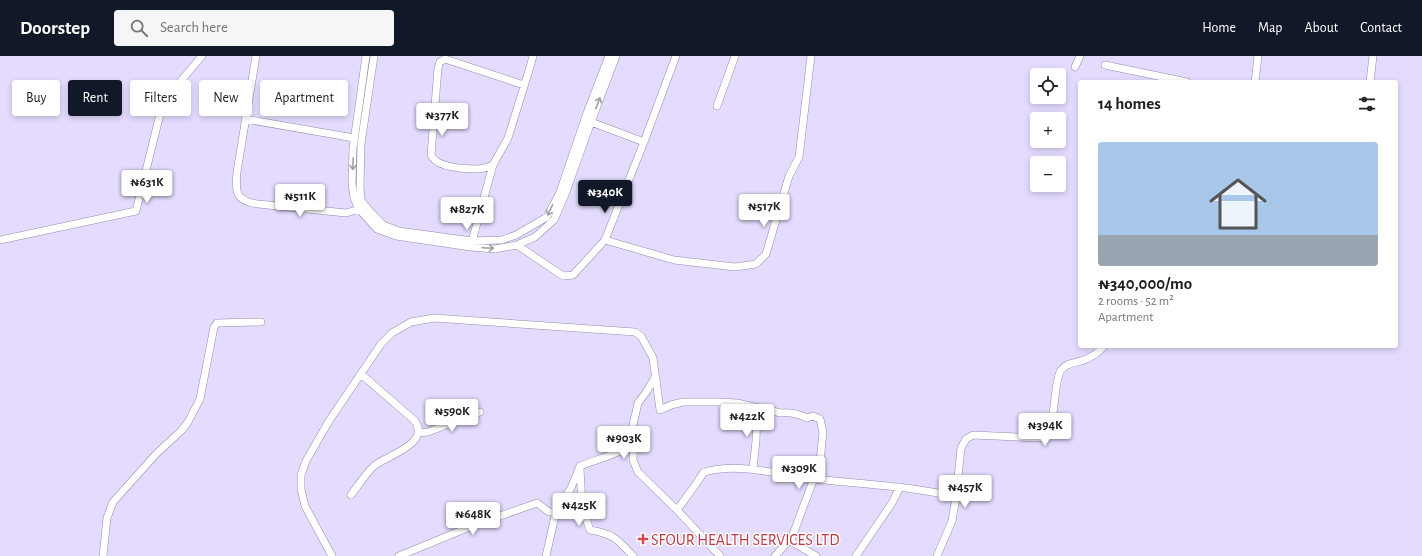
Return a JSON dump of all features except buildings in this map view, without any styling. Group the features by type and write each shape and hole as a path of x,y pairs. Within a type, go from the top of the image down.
{"street":[{"path":"0,240 136,211 163,102 202,56"},
{"path":"256,56 236,184 239,197 246,202 258,204 346,212 362,208"},
{"path":"366,56 354,138 352,184 354,198 362,208 383,225 399,231 495,249 517,246 535,237 554,220 566,192 590,122 616,56"},
{"path":"362,208 360,188 361,144 374,56"},
{"path":"471,244 493,165 508,138 533,56"},
{"path":"471,244 502,240 516,235 547,217 560,192 587,113 609,56"},
{"path":"517,246 564,276 573,275 604,240 644,142 676,56"},
{"path":"717,106 735,56"},
{"path":"604,240 674,260 735,266 756,264 766,254 789,176 799,157 811,56"},
{"path":"1075,67 1080,56"},
{"path":"1255,80 1258,56"},
{"path":"1370,80 1373,56"},
{"path":"493,165 478,169 444,166 432,159 431,155 438,68 440,62 445,59 524,85"},
{"path":"1105,65 1177,80"},
{"path":"245,119 354,138"},
{"path":"590,122 644,142"},
{"path":"332,556 304,506 300,489 301,475 306,461 329,421 381,344 392,333 411,322 434,318 635,332 640,336 653,358 660,410"},
{"path":"103,556 108,518 113,502 138,473 188,422 200,400 214,327 217,323 261,322"},
{"path":"938,556 952,521 963,442 973,435 1041,438 1046,434 1051,420 1058,381 1064,366 1085,360 1102,348"},
{"path":"351,495 375,466 408,447 418,433 419,428 414,420 361,374"},
{"path":"546,556 556,512 571,488 580,466 619,452 628,447 638,403 648,391 656,377 660,410"},
{"path":"660,410 683,402 737,403 757,409 799,414 807,418 813,416 820,419 823,432 820,462 795,529 789,540 775,556"},
{"path":"752,469 756,441 757,409"},
{"path":"418,433 428,432 480,412"},
{"path":"636,414 633,460 638,472 677,510 720,556"},
{"path":"580,466 582,506 590,530 611,535 633,556"},
{"path":"677,510 704,472 716,468 744,468 813,479 928,490 956,497"},
{"path":"856,556 892,503 900,488"},
{"path":"399,556 477,524 537,503 548,512 556,512"},
{"path":"789,540 816,556"}],"place":[{"name":"SFOUR HEALTH SERVICES LTD","path":"643,539"}]}
